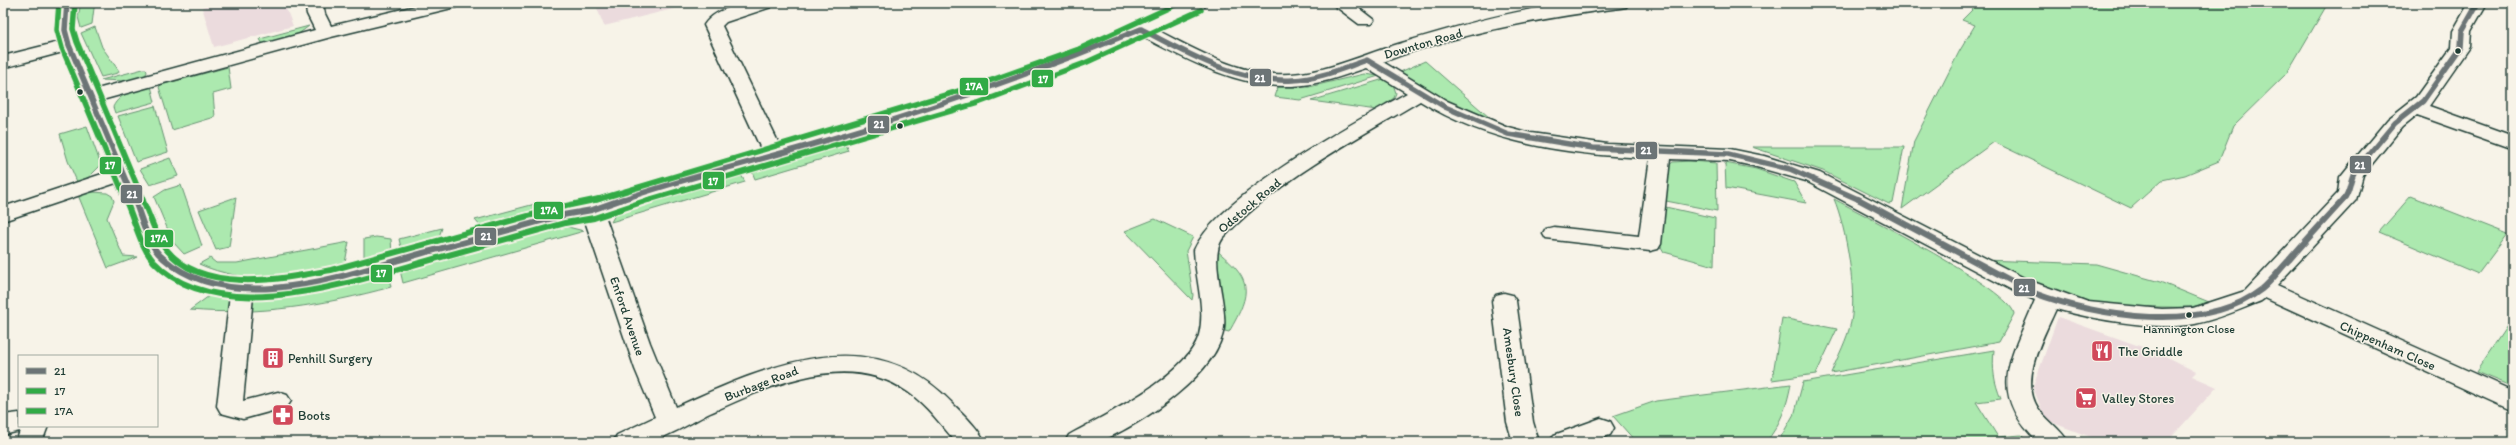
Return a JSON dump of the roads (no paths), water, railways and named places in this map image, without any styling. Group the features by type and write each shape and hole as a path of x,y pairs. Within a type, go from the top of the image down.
{"street":[{"path":"67,3 65,30 76,67 91,97 122,174 131,190 160,256 173,268 205,283 242,288 302,285 343,277 563,215 592,210 632,196 975,95 1075,58 1198,3"},
{"path":"314,3 316,14 326,33"},
{"path":"91,97 326,33 450,3"},
{"path":"765,3 720,18 713,25 774,154"},
{"path":"1340,3 1365,20"},
{"name":"Downton Road","path":"1141,29 1195,55 1248,74 1271,79 1311,78 1443,36 1559,11 1620,3"},
{"path":"1366,60 1420,93 1467,118 1528,139 1566,146 1738,156 1757,160 1813,177 1978,264 2048,298 2088,310 2162,317 2193,316 2236,304 2253,296 2263,288 2348,195 2351,177 2395,124 2423,101 2461,47 2462,30 2478,3"},
{"path":"3,62 69,45"},
{"name":"Odstock Road","path":"1078,442 1172,386 1198,358 1210,335 1212,316 1205,250 1208,241 1221,227 1306,160 1420,93"},
{"path":"2416,108 2513,143"},
{"path":"1554,234 1650,244 1651,222 1661,152"},
{"path":"3,214 122,174"},
{"name":"Enford Avenue","path":"592,210 632,331 670,420"},
{"path":"242,288 230,406 243,410 278,401"},
{"name":"Chippenham Close","path":"2263,288 2513,402"},
{"path":"2048,298 2018,379 2020,396 2030,416 2055,442"},
{"name":"Amesbury Close","path":"1504,301 1520,422 1526,442"},
{"name":"Burbage Road","path":"626,442 670,420 769,377 804,366 828,363 872,367 908,380 926,392 972,442"},
{"path":"3,425 18,422"},
{"path":"29,442 35,427"},
{"path":"1563,442 1601,428"}],"place":[{"name":"Hannington Close","path":"2189,315"},
{"name":"The Griddle","path":"2102,351"},
{"name":"Penhill Surgery","path":"273,358"},
{"name":"Valley Stores","path":"2086,398"},
{"name":"Boots","path":"283,415"}]}
